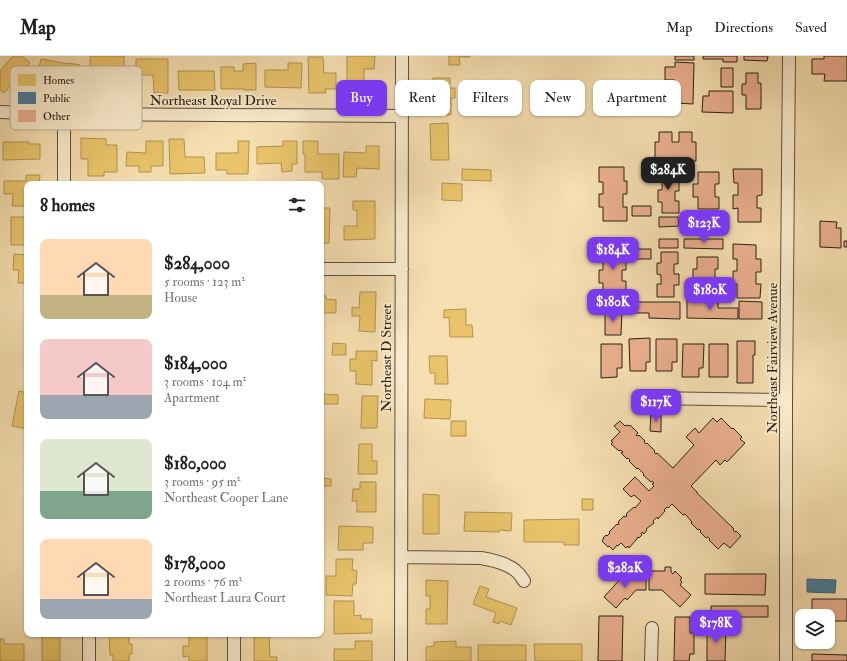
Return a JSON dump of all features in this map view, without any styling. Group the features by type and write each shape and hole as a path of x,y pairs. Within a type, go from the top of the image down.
{"street":[{"name":"Northeast D Street","path":"402,56 402,80"},
{"name":"Northeast Fairview Avenue","path":"786,661 786,400 789,56"},
{"name":"Northeast Royal Drive","path":"0,112 10,112"},
{"name":"Northeast Royal Drive","path":"142,114 395,116"},
{"name":"Northeast D Street","path":"400,661 402,116"},
{"path":"64,130 64,181"},
{"path":"324,269 402,269"},
{"path":"647,398 786,400"},
{"path":"400,557 481,558 492,560 502,563 516,571 524,581"},
{"path":"652,628 652,661"},
{"path":"89,637 89,661"},
{"path":"234,637 234,661"}],"building: Homes":[{"path":"13,56 22,56 30,63 27,66 10,66 10,86 4,93 0,90 0,71"},
{"path":"90,56 124,56 124,66 90,66"},
{"path":"347,56 375,56 374,69 364,69 364,80 347,80"},
{"path":"449,56 470,57 459,57 460,65 449,65"},
{"path":"308,57 323,57 324,73 336,73 336,89 325,89 326,93 309,93"},
{"path":"41,59 80,65 80,66 39,66"},
{"path":"136,59 168,59 168,93 154,93 153,75 142,75 142,66 136,66"},
{"path":"256,63 256,90 221,89 221,67 234,67 234,71 243,71 243,64"},
{"path":"288,63 302,63 301,88 265,87 265,70 288,70"},
{"path":"178,71 214,71 215,90 179,90"},
{"path":"433,78 450,78 450,80 433,80"},
{"path":"450,88 455,88 455,98 451,98 451,115"},
{"path":"448,123 449,160 431,160 430,124"},
{"path":"81,138 106,139 106,145 117,145 117,172 104,172 104,176 88,176 88,159 81,159"},
{"path":"169,139 184,139 185,157 204,157 205,173 170,174"},
{"path":"146,141 163,141 163,166 151,166 151,172 139,172 139,166 126,166 127,152 146,153"},
{"path":"238,141 249,141 248,174 227,174 227,170 216,170 216,153 238,153"},
{"path":"283,141 297,141 297,164 292,164 292,171 282,172 281,163 257,164 257,147 283,146"},
{"path":"303,141 318,141 318,154 339,154 339,179 322,179 322,172 305,172"},
{"path":"3,142 29,142 29,144 40,144 40,159 3,160"},
{"path":"366,146 379,146 379,169 357,168 356,177 343,177 344,152 366,153"},
{"path":"462,169 491,170 491,181 462,180"},
{"path":"26,175 40,175 39,181 26,181"},
{"path":"4,181 24,181 24,206 12,206 13,194 4,194"},
{"path":"442,183 462,184 462,201 442,200"},
{"path":"353,201 375,201 375,239 344,240 344,226 357,226 357,210 353,210"},
{"path":"324,208 330,208 329,243 324,243"},
{"path":"11,217 24,217 24,245 11,245"},
{"path":"14,254 24,255 24,283 18,283 19,270 13,270"},
{"path":"360,292 376,292 375,332 359,331 360,316 352,316 352,307 359,308"},
{"path":"324,296 326,296 326,299 336,300 336,313 324,313"},
{"path":"466,309 466,325 472,325 473,337 450,337 449,317 444,318 444,310"},
{"path":"333,343 346,344 346,355 332,355"},
{"path":"356,351 377,351 377,361 372,360 372,385 356,384 356,371 350,371 350,359 356,359"},
{"path":"429,356 447,356 448,384 435,384 435,373 430,373"},
{"path":"19,391 24,392 24,428 12,426"},
{"path":"324,394 338,395 338,404 324,404"},
{"path":"362,396 378,396 377,428 361,428"},
{"path":"425,399 451,400 450,419 424,418"},
{"path":"451,421 466,421 466,436 451,436"},
{"path":"359,444 372,444 372,461 377,461 377,474 358,474"},
{"path":"324,478 331,479 331,486 324,486"},
{"path":"360,482 376,482 376,512 357,512 357,501 352,501 353,489 360,489"},
{"path":"423,494 439,495 439,534 423,534"},
{"path":"582,499 593,499 593,510 582,510"},
{"path":"465,512 512,513 511,531 464,531"},
{"path":"579,519 579,545 564,545 564,542 524,542 524,520"},
{"path":"339,526 373,527 373,543 363,543 363,550 338,550"},
{"path":"336,559 353,559 352,570 357,571 356,584 353,584 352,596 326,595 326,576 336,576"},
{"path":"426,580 448,581 447,624 426,624 426,609 430,609 430,596 426,596"},
{"path":"480,586 489,589 486,597 517,608 511,625 500,621 499,624 493,622 496,613 473,604"},
{"path":"334,601 354,601 354,616 361,615 361,619 372,619 372,633 334,634"},
{"path":"42,637 60,637 60,661 42,661"},
{"path":"109,637 129,637 129,644 132,644 132,654 129,654 129,661 113,661 113,655 110,655"},
{"path":"189,637 207,637 207,661 189,661 189,656 183,657 183,646 189,646"},
{"path":"254,637 269,637 270,657 277,657 277,661 254,661"},
{"path":"0,639 4,639 4,644 24,644 24,661 0,661"},
{"path":"355,641 372,641 372,661 334,661 334,649 355,649"},
{"path":"456,641 456,647 471,647 471,661 426,661 426,647 434,646 434,642"},
{"path":"534,644 582,644 582,661 535,661"},
{"path":"478,645 526,645 526,661 478,661"}],"building: Public":[{"path":"807,579 836,580 835,593 807,592"}],"building: Other":[{"path":"675,56 694,56 694,60 675,60"},
{"path":"703,56 737,56 737,62 723,62 723,59 703,59"},
{"path":"744,56 768,56 767,61 744,60"},
{"path":"824,56 847,56 847,81 824,81 825,74 812,74 812,59 824,59"},
{"path":"675,62 694,63 693,104 681,103 681,80 665,80 665,67 675,67"},
{"path":"721,68 733,68 733,87 721,87"},
{"path":"746,73 758,73 758,83 761,83 761,109 746,109 746,95 742,95 742,84 746,84"},
{"path":"709,91 733,91 733,113 702,112 703,96 709,96"},
{"path":"659,132 672,132 672,142 679,142 679,132 692,132 692,142 696,142 696,161 655,161 655,142 659,142"},
{"path":"599,167 624,167 624,181 627,181 627,194 623,194 623,207 627,207 627,221 603,221 603,207 599,207 599,194 603,194 603,182 599,182"},
{"path":"658,168 675,168 675,180 679,179 679,191 675,191 675,201 679,201 679,213 662,213 662,202 658,202 658,190 662,190 662,180 658,180"},
{"path":"733,169 762,169 762,195 757,196 757,208 761,208 761,222 738,222 738,208 733,209 733,195 738,195 738,183 734,183"},
{"path":"698,172 719,172 719,184 715,184 715,197 719,197 719,209 698,209 698,197 693,197 693,184 698,184"},
{"path":"632,206 651,206 651,216 632,216"},
{"path":"659,217 678,217 679,226 659,227"},
{"path":"684,217 723,217 723,227 684,227"},
{"path":"820,221 837,222 836,228 841,228 841,248 820,247"},
{"path":"659,239 678,239 678,248 659,248"},
{"path":"684,239 723,239 723,249 684,248"},
{"path":"844,241 847,241 847,247 844,247"},
{"path":"599,244 622,244 622,257 626,257 626,270 622,270 622,281 626,281 626,297 603,297 603,283 599,283 599,270 603,270 603,258 599,258"},
{"path":"733,244 756,245 756,259 761,259 761,272 756,272 756,284 761,284 760,298 737,298 737,284 733,284 733,271 737,271 737,259 733,259"},
{"path":"631,249 651,249 651,259 631,259"},
{"path":"661,252 678,252 678,264 674,264 674,274 679,274 679,285 674,285 674,297 657,297 657,284 661,284 661,275 657,274 657,263 661,263"},
{"path":"697,257 718,257 718,269 715,269 715,282 718,282 718,294 697,294 697,282 693,282 693,269 697,269"},
{"path":"687,301 718,302 718,308 738,308 738,319 687,318"},
{"path":"739,301 762,302 762,319 739,319"},
{"path":"629,302 680,302 680,319 649,318 649,313 629,313"},
{"path":"605,310 622,311 621,335 605,335"},
{"path":"650,338 650,362 646,362 646,371 630,371 629,339"},
{"path":"656,339 677,339 677,362 672,362 672,371 656,371"},
{"path":"737,341 755,341 755,355 753,355 753,383 737,383"},
{"path":"601,344 622,344 622,368 617,368 617,377 601,378"},
{"path":"683,344 704,344 703,368 699,368 699,377 682,377"},
{"path":"709,344 728,344 728,377 709,377"},
{"path":"651,413 661,414 661,432 650,431"},
{"path":"713,418 717,422 721,418 742,437 740,439 745,443 727,462 725,460 720,465 716,460 691,486 734,529 733,530 735,532 736,531 741,536 730,548 724,543 718,549 708,537 706,538 699,529 698,530 691,523 692,522 685,514 683,515 672,504 664,510 665,511 658,519 657,517 653,521 654,523 646,529 647,530 644,534 642,532 642,535 639,538 638,537 629,548 628,546 626,548 621,543 613,550 609,546 608,547 602,541 603,538 606,535 607,536 617,524 618,525 618,522 624,516 626,517 626,514 634,507 635,508 641,501 634,495 631,497 623,489 635,477 649,491 654,486 652,481 651,482 643,475 644,474 629,461 630,460 628,458 627,459 621,453 623,452 620,450 619,451 611,444 613,442 611,441 620,432 614,426 620,421 625,426 630,425 638,433 636,435 639,435 646,444 647,443 655,451 654,452 656,454 657,453 673,468 694,445 686,437 695,428 699,433"},
{"path":"665,567 671,567 671,572 673,574 675,571 682,578 680,580 682,582 680,585 691,595 680,607 662,590 649,590 649,575 651,575 651,571 665,571"},
{"path":"705,574 766,574 765,595 705,594"},
{"path":"622,577 646,577 646,590 636,590 627,600 625,598 616,608 604,597"},
{"path":"812,599 847,599 847,621 835,621 835,609 812,609"},
{"path":"711,606 768,606 768,617 711,617"},
{"path":"599,616 623,616 622,661 598,661"},
{"path":"675,617 690,617 690,633 694,633 694,654 690,654 689,661 674,661"},
{"path":"707,628 726,628 725,661 707,661"},
{"path":"812,654 847,655 847,661 812,661"}]}
